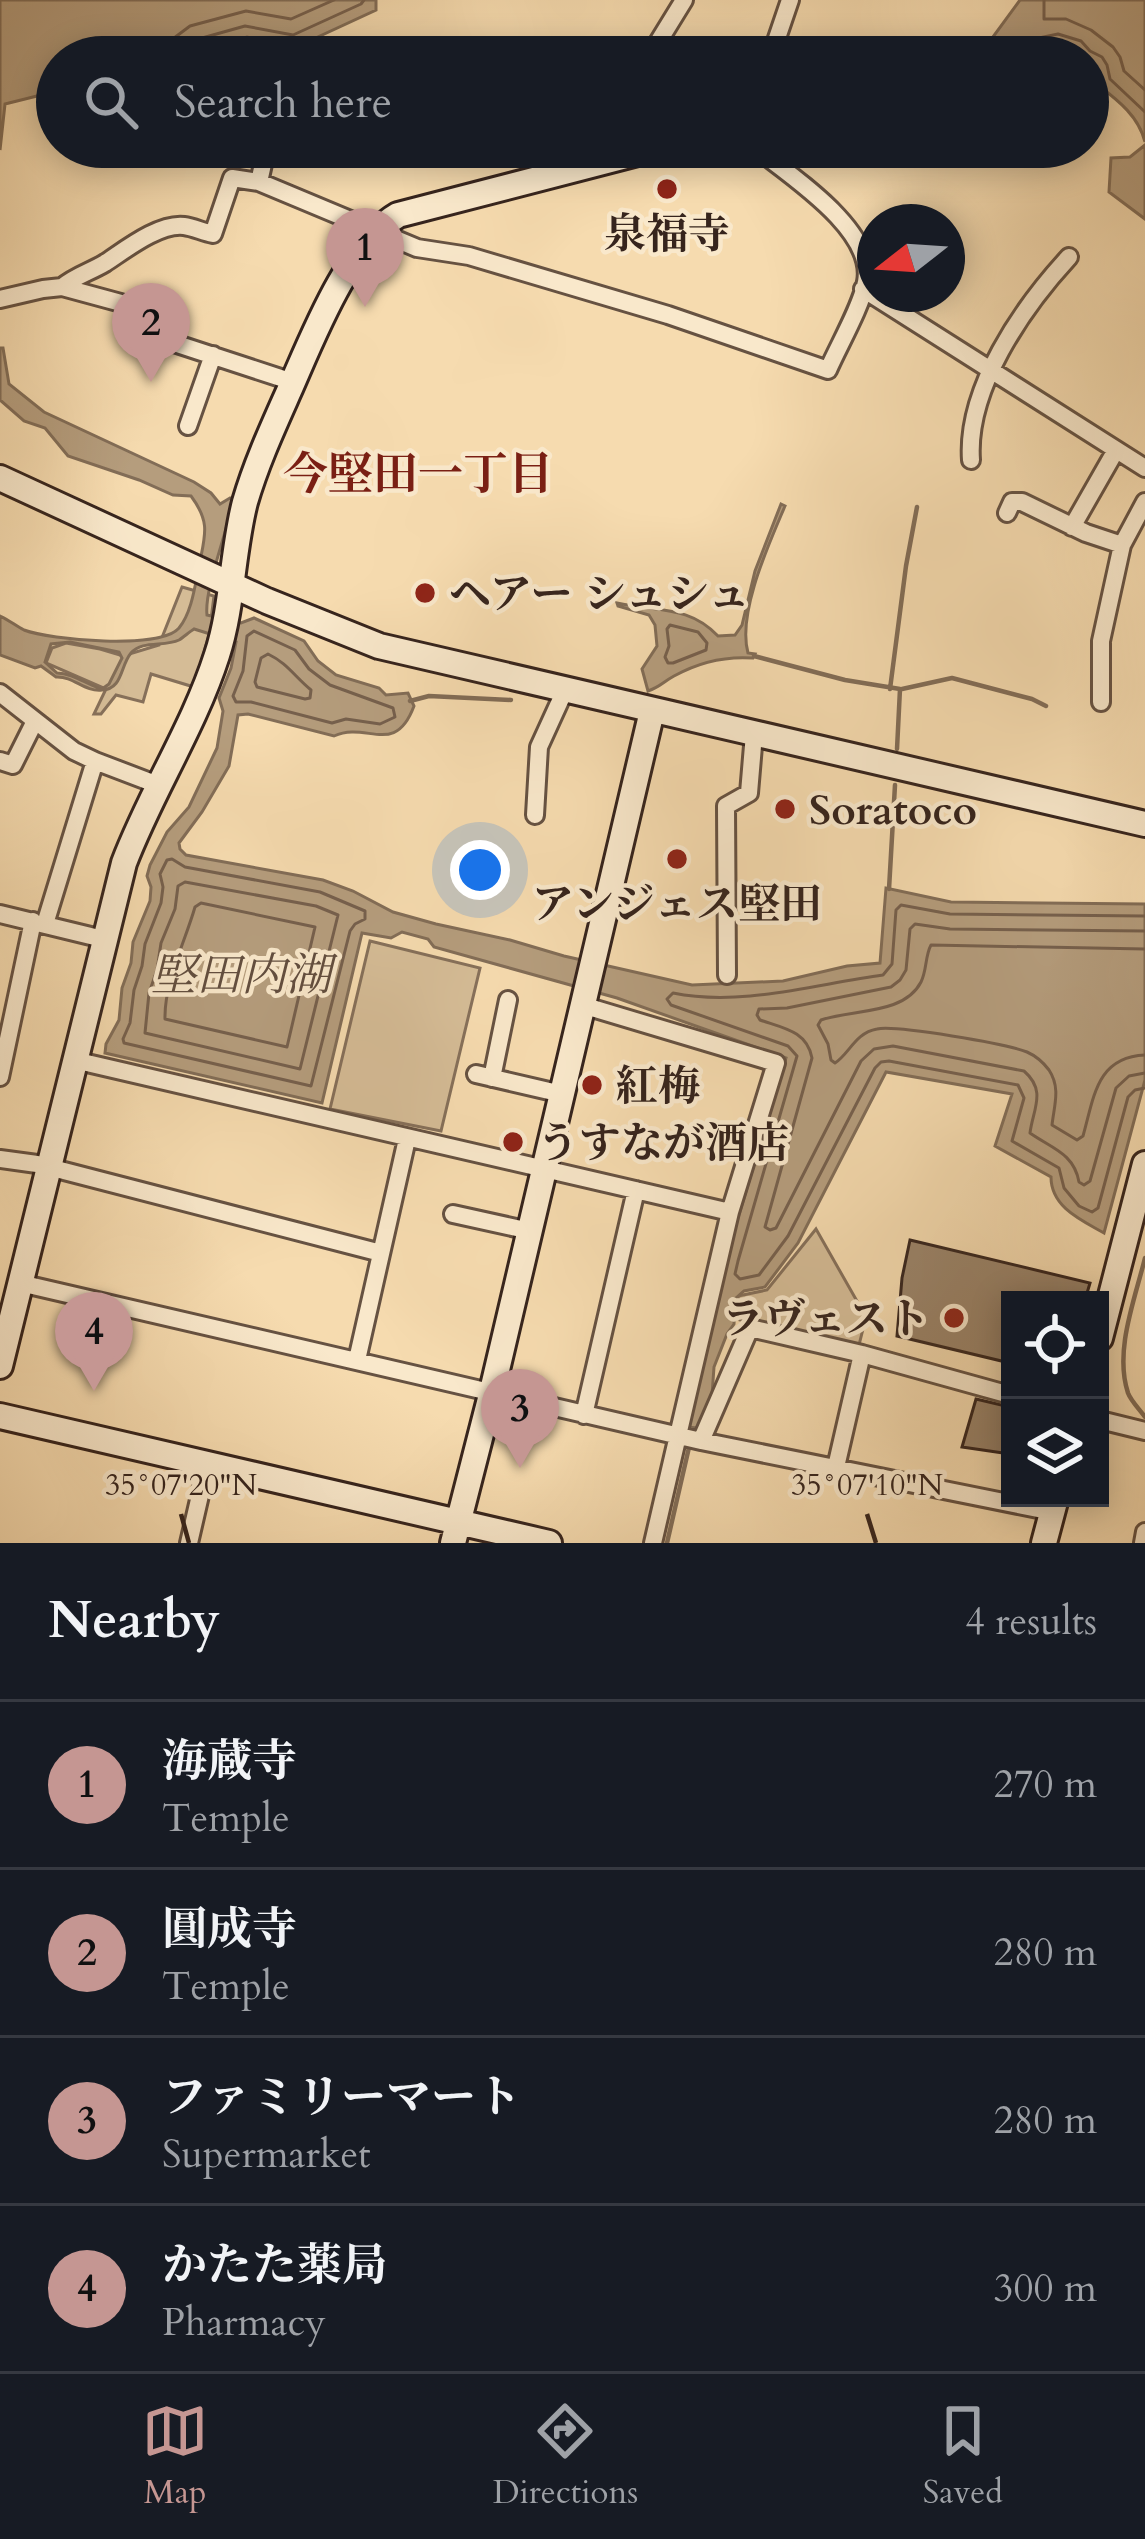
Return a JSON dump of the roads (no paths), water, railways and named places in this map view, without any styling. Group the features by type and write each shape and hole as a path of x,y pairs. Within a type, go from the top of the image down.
{"street":[{"path":"662,36 683,0"},
{"path":"778,36 790,0"},
{"path":"259,182 262,168"},
{"path":"0,1366 124,863 198,705 223,628 214,578 293,382 334,295 360,251 398,215 580,168"},
{"path":"781,168 857,242"},
{"path":"62,287 162,231 183,225 213,234 232,178 259,182 417,248 469,256 668,314 828,370 857,303"},
{"path":"971,460 969,436 991,370 1041,287 1069,257"},
{"path":"0,299 62,287 121,303 177,344 293,382"},
{"path":"899,312 1145,468"},
{"path":"188,426 213,355"},
{"path":"1072,527 1116,450"},
{"path":"0,478 214,578 379,646 1145,824"},
{"path":"1007,513 1012,502 1022,502 1123,545"},
{"path":"1101,702 1101,641 1123,545 1145,502"},
{"path":"535,815 539,747 565,690"},
{"path":"0,694 74,751 158,785"},
{"path":"456,1532 652,711"},
{"path":"0,761 13,765 34,721"},
{"path":"727,975 726,806 749,793 754,734"},
{"path":"0,1077 39,922 95,761"},
{"path":"0,914 104,939"},
{"path":"584,998 776,1063 730,1212 653,1543"},
{"path":"508,1000 484,1076 562,1094"},
{"path":"74,1060 730,1212"},
{"path":"357,1360 407,1139"},
{"path":"0,1159 37,1164 381,1253"},
{"path":"1109,1303 1145,1164"},
{"path":"584,1415 636,1190"},
{"path":"453,1214 530,1231"},
{"path":"20,1283 677,1436 1001,1496"},
{"path":"701,1441 750,1328 1001,1393"},
{"path":"836,1468 862,1354"},
{"path":"0,1416 456,1532 549,1543"},
{"path":"1109,1422 1145,1431"},
{"path":"189,1543 207,1465"},
{"path":"1044,1543 1053,1507"},
{"path":"1143,1543 1145,1532"}],"water":[{"path":"0,0 376,0 376,10 320,36 36,36 36,96 5,104 0,150"},
{"path":"1020,0 1145,0 1145,142 1133,117 1109,94 1109,36 994,36"},
{"path":"1145,145 1145,219 1109,192 1111,158 1130,157"},
{"name":"堅田内湖","path":"3,348 9,384 44,412 194,482 220,504 233,500 207,615 241,623 254,618 304,641 336,675 379,688 386,695 408,693 414,706 398,730 389,734 334,736 238,715 229,766 179,843 186,855 323,880 393,912 692,985 783,981 880,963 886,888 951,902 1145,904 1145,1080 1104,1233 1062,1204 1051,1177 995,1146 1012,1094 886,1072 798,1243 765,1287 744,1291 735,1299 734,1324 714,1367 712,1395 697,1428 688,1427 726,1258 786,1058 617,998 434,947 428,939 402,932 391,938 362,933 322,1103 105,1053 119,1020 133,942 150,901 150,865 167,832 189,807 217,748 223,711 219,698 236,642 194,629 173,642 141,646 127,658 114,686 102,690 0,655 0,616 24,630 57,637 128,641 168,635 179,628 190,606 205,529 191,496 173,495 68,456 45,428 24,421 0,400","holes":["70,642 119,652 122,658 102,689 57,673 45,662 51,644"]},
{"path":"781,504 785,506 756,579 747,618 748,653 755,654 753,658 703,664 648,691 642,669 657,646 655,625 649,615 617,603 684,614 718,636 735,635"}],"waterway":[{"path":"890,689 917,507"},
{"path":"754,656 900,689 897,749"},
{"path":"902,689 952,678 1046,706"},
{"path":"410,701 429,696 511,700"},
{"path":"889,889 895,785"},
{"path":"1145,1258 1123,1360 1128,1393 1145,1417"},
{"path":"667,1543 690,1443"}],"place":[{"name":"泉福寺","path":"667,189"},
{"name":"海蔵寺","path":"365,307"},
{"name":"圓成寺","path":"151,382"},
{"name":"ヘアー シュシュ","path":"425,593"},
{"name":"Soratoco","path":"785,809"},
{"name":"アンジェス堅田","path":"677,859"},
{"name":"紅梅","path":"592,1085"},
{"name":"うすなが酒店","path":"513,1142"},
{"name":"ラヴェスト","path":"954,1318"},
{"name":"かたた薬局","path":"94,1391"},
{"name":"ファミリーマート","path":"520,1468"}],"district":[{"name":"今堅田一丁目","path":"418,473"}]}
